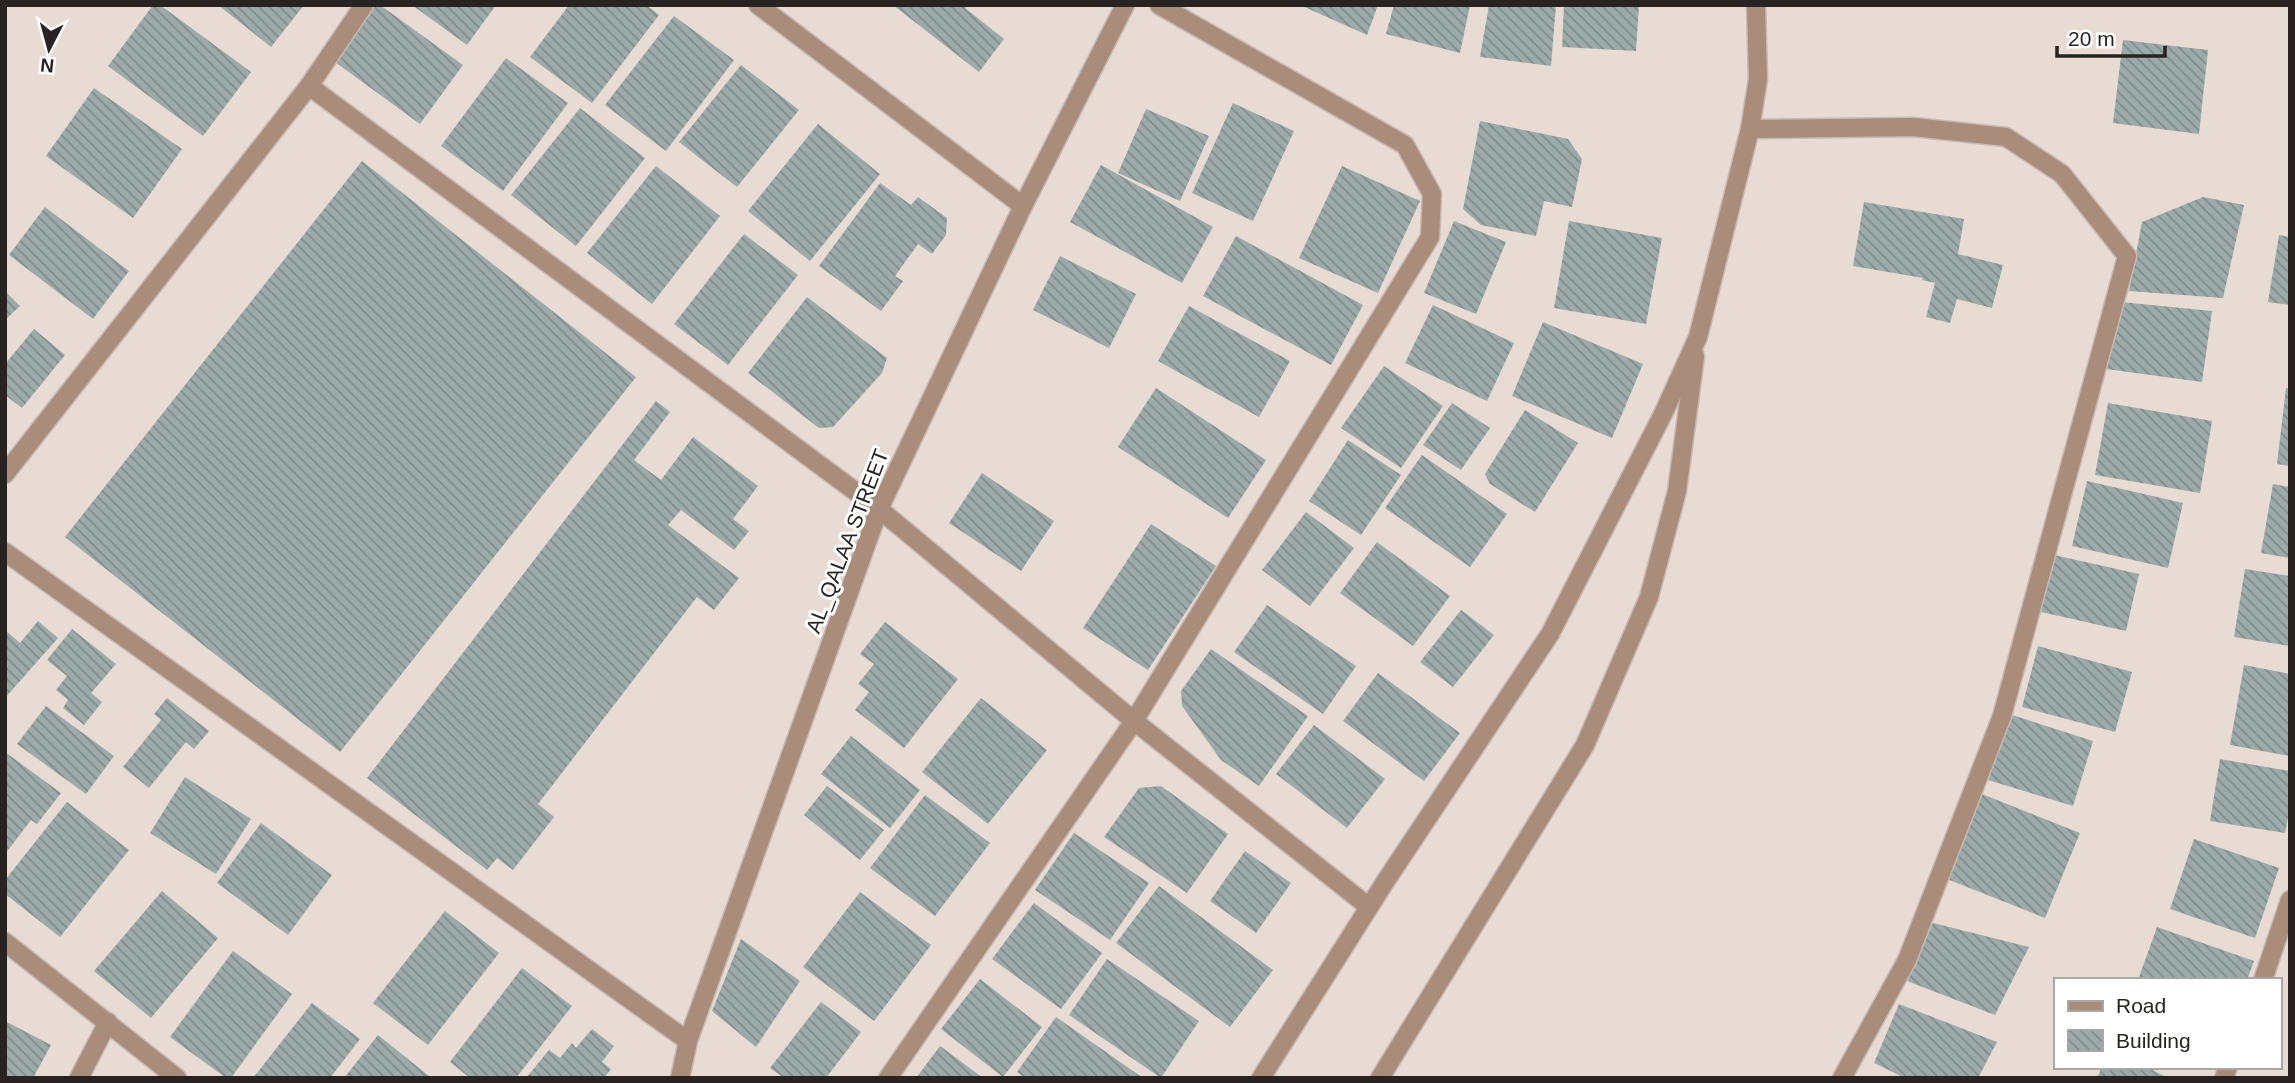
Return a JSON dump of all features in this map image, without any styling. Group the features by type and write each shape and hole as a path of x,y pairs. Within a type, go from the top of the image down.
{"street":[{"path":"5,474 309,86 364,5"},
{"path":"758,5 1023,206"},
{"name":"AL_QALAA STREET","path":"680,1078 688,1041 879,509 1023,206 1125,5"},
{"path":"888,1078 1134,721 1430,237 1432,194 1405,145 1159,5"},
{"path":"1380,1078 1585,745 1644,609 1677,491 1698,337 1750,129 1758,79 1756,5"},
{"path":"309,86 879,509 1134,721 1369,907"},
{"path":"1750,129 1913,127 2007,137 2062,174 2127,256 2002,716 1907,960 1842,1078"},
{"path":"1261,1078 1369,907 1550,634 1664,412 1698,337"},
{"path":"5,552 688,1041"},
{"path":"2264,978 2290,900"},
{"path":"5,942 177,1078"},
{"path":"79,1078 107,1023"}],"building":[{"path":"153,5 160,5 251,72 203,136 108,66"},
{"path":"218,5 304,5 271,47"},
{"path":"376,5 380,5 463,65 420,124 335,62"},
{"path":"412,5 496,5 467,45"},
{"path":"569,5 646,5 659,15 592,103 530,57"},
{"path":"893,5 967,5 965,8 1004,39 979,72"},
{"path":"1300,5 1378,5 1367,35"},
{"path":"1394,5 1470,5 1460,53 1386,34"},
{"path":"1489,5 1556,5 1551,66 1480,57"},
{"path":"1564,5 1639,5 1636,51 1562,47"},
{"path":"674,16 734,60 666,151 605,105"},
{"path":"2123,40 2208,50 2199,134 2113,123"},
{"path":"506,58 568,103 503,191 441,146"},
{"path":"741,65 799,110 737,187 679,142"},
{"path":"94,88 182,149 133,218 46,156"},
{"path":"1233,103 1294,131 1253,221 1192,193"},
{"path":"580,108 645,158 576,246 511,195"},
{"path":"1146,109 1209,136 1180,201 1118,173"},
{"path":"1480,121 1568,139 1582,159 1572,207 1544,201 1536,236 1481,225 1463,209"},
{"path":"818,124 880,174 810,261 748,211"},
{"path":"362,161 636,377 340,752 65,537"},
{"path":"1101,165 1213,227 1182,283 1070,222"},
{"path":"656,166 720,216 652,304 587,253"},
{"path":"1342,166 1420,201 1378,293 1299,258"},
{"path":"880,183 911,205 918,197 947,218 946,235 932,254 918,244 895,276 903,281 881,311 819,266"},
{"path":"2203,197 2244,205 2223,298 2129,291 2142,222"},
{"path":"1864,202 1964,219 1958,254 2003,265 1992,308 1957,299 1950,323 1926,317 1935,283 1922,280 1923,278 1853,266"},
{"path":"45,207 129,271 93,319 9,255"},
{"path":"1454,221 1506,242 1476,314 1424,293"},
{"path":"1569,221 1662,238 1646,324 1554,308"},
{"path":"744,234 798,275 728,365 674,324"},
{"path":"2279,235 2290,237 2290,305 2268,302"},
{"path":"1236,236 1363,305 1331,365 1203,296"},
{"path":"1060,256 1136,294 1109,348 1033,310"},
{"path":"5,291 20,306 5,320"},
{"path":"807,297 887,358 882,373 833,427 819,428 748,373"},
{"path":"2121,302 2212,311 2202,382 2106,369"},
{"path":"1433,305 1514,343 1487,401 1405,363"},
{"path":"1189,306 1290,361 1259,417 1158,361"},
{"path":"1543,322 1643,364 1612,438 1512,396"},
{"path":"34,329 65,355 22,408 5,395 5,364"},
{"path":"1384,366 1443,406 1401,468 1341,428"},
{"path":"1156,388 1266,460 1228,518 1118,447"},
{"path":"2286,388 2290,389 2290,466 2277,464"},
{"path":"656,401 670,412 634,460 661,480 693,437 758,486 733,519 749,531 734,550 681,510 668,525 739,578 714,610 697,597 538,804 554,817 513,870 497,858 487,870 367,778"},
{"path":"1452,403 1490,428 1461,470 1423,445"},
{"path":"2108,403 2212,421 2200,493 2095,475"},
{"path":"1525,410 1578,443 1535,512 1490,484 1485,474"},
{"path":"1348,440 1401,475 1361,535 1309,501"},
{"path":"1422,455 1507,514 1470,567 1385,508"},
{"path":"982,473 1054,521 1021,571 949,523"},
{"path":"2087,481 2183,503 2168,568 2072,546"},
{"path":"2273,484 2290,487 2290,558 2261,553"},
{"path":"1306,512 1354,548 1310,606 1262,570"},
{"path":"1151,524 1216,566 1148,670 1083,628"},
{"path":"1377,542 1450,596 1413,646 1340,593"},
{"path":"2054,555 2139,574 2126,631 2041,612"},
{"path":"2245,569 2290,576 2290,646 2234,637"},
{"path":"1267,605 1356,666 1323,714 1234,652"},
{"path":"1461,610 1494,635 1453,687 1420,662"},
{"path":"38,621 58,638 5,698 5,630 20,643"},
{"path":"885,622 958,679 904,748 855,710 869,692 858,684 874,664 860,654"},
{"path":"72,629 116,664 91,693 102,702 84,725 63,708 68,700 56,690 67,676 47,660"},
{"path":"2038,646 2132,672 2115,732 2022,707"},
{"path":"1211,649 1308,716 1259,786 1221,760 1182,706 1181,691"},
{"path":"2244,665 2290,674 2290,756 2230,745"},
{"path":"1378,673 1460,733 1424,781 1343,721"},
{"path":"167,698 209,731 194,749 186,742 149,788 123,767 161,720 154,714"},
{"path":"981,698 1047,750 988,824 922,772"},
{"path":"46,706 114,756 86,794 17,744"},
{"path":"2009,714 2093,741 2073,806 1988,780"},
{"path":"1314,725 1385,779 1347,828 1276,774"},
{"path":"851,736 920,790 890,828 821,774"},
{"path":"5,752 61,793 37,824 31,820 5,854"},
{"path":"2220,759 2290,771 2290,808 2285,833 2210,821"},
{"path":"185,777 251,819 216,874 150,833"},
{"path":"827,786 884,830 860,860 804,815"},
{"path":"1161,786 1228,834 1187,893 1104,837 1139,788"},
{"path":"1982,794 2080,833 2045,918 1947,879"},
{"path":"925,795 990,843 935,916 870,868"},
{"path":"67,802 129,850 60,937 5,894 5,880"},
{"path":"261,823 332,875 288,935 217,883"},
{"path":"1074,833 1149,883 1110,940 1035,890"},
{"path":"2194,839 2279,868 2255,938 2170,909"},
{"path":"1245,851 1291,883 1256,933 1210,901"},
{"path":"1159,886 1273,970 1230,1027 1116,943"},
{"path":"162,891 218,938 151,1018 94,971"},
{"path":"860,892 931,945 874,1021 803,967"},
{"path":"1034,903 1102,953 1061,1009 992,959"},
{"path":"445,911 499,953 428,1045 373,1003"},
{"path":"1933,923 2029,947 1995,1015 1907,981"},
{"path":"2157,927 2254,961 2248,978 2139,978"},
{"path":"741,939 800,981 756,1047 712,1011"},
{"path":"233,951 292,994 231,1078 226,1078 170,1037"},
{"path":"1107,959 1199,1021 1161,1078 1069,1015"},
{"path":"522,968 572,1006 516,1078 470,1078 450,1062"},
{"path":"980,979 1042,1027 1003,1077 941,1029"},
{"path":"821,1002 861,1032 826,1078 784,1078 770,1068"},
{"path":"312,1003 360,1039 330,1078 253,1078"},
{"path":"1899,1004 1997,1042 1978,1078 1905,1078 1874,1063"},
{"path":"1056,1017 1143,1078 1025,1078 1017,1072"},
{"path":"5,1021 51,1045 33,1078 5,1078"},
{"path":"592,1029 614,1046 602,1062 611,1069 604,1078 526,1078 549,1050 560,1058 572,1043 576,1048"},
{"path":"378,1035 429,1076 344,1078"},
{"path":"940,1046 983,1078 916,1078"},
{"path":"2101,1069 2151,1069 2168,1078 2097,1078"}]}
